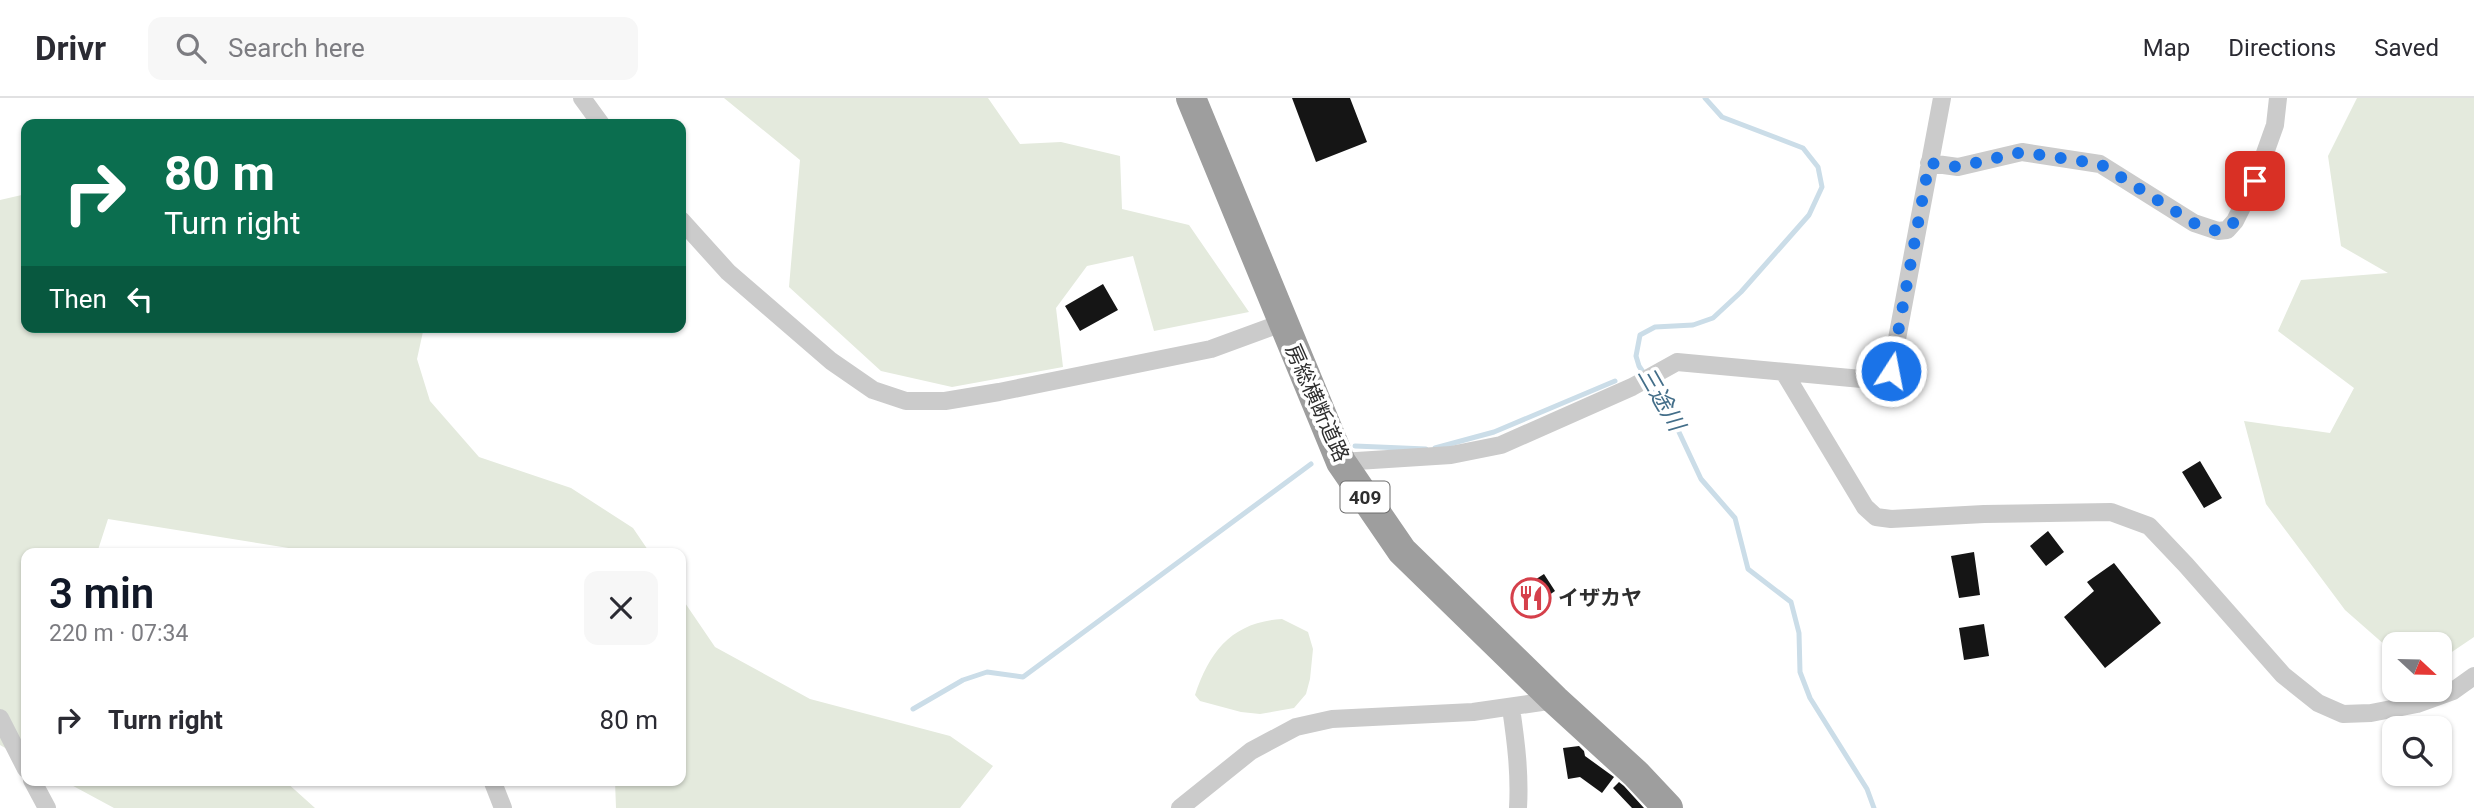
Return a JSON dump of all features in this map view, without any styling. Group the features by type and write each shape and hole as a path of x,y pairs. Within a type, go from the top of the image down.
{"highway":[{"name":"房総横断道路","path":"1191,98 1341,462 1402,551 1555,700 1636,774 1668,808"}],"street":[{"path":"582,98 597,119"},
{"path":"1341,462 1451,455 1501,445 1632,387 1676,362 1883,381 1891,371 1941,98"},
{"path":"1929,163 1958,167 2022,152 2100,164 2194,223 2217,231 2227,230 2235,221 2255,181 2274,125 2278,98"},
{"path":"686,226 728,272 831,361 873,390 906,401 945,401 999,392 1211,349 1282,323"},
{"path":"1785,374 1864,507 1876,517 1928,519 1984,514 2111,512 2149,526 2283,675 2318,703 2343,714 2371,713 2417,704 2453,691 2474,676"},
{"path":"1180,808 1251,751 1296,727 1332,719 1511,708 1555,700"},
{"path":"1511,708 1518,751 1518,808"},
{"path":"0,718 21,759"},
{"path":"35,786 47,808"},
{"path":"494,786 503,808"}],"shaded area":[{"path":"724,98 988,98 1020,144 1061,142 1120,156 1122,209 1189,225 1249,312 1154,331 1133,256 1087,266 1056,308 1063,367 952,387 881,371 789,287 800,160"},
{"path":"2357,98 2474,98 2474,637 2452,652 2452,632 2382,632 2382,642 2345,610 2266,504 2244,421 2330,433 2354,388 2278,331 2301,280 2388,273 2341,246 2328,156"},
{"path":"21,195 21,333 423,333 417,359 430,401 479,457 571,488 633,528 647,548 289,548 108,519 99,548 21,548 21,757 0,745 0,200"},
{"path":"686,604 715,647 810,699 950,736 993,766 960,808 616,808 615,786 686,786"},
{"path":"1282,619 1308,632 1313,649 1306,694 1294,708 1260,714 1200,701 1195,695 1201,679 1216,652 1226,641 1250,626"},
{"path":"73,786 291,786 315,808 114,808"}],"building":[{"path":"1292,98 1350,98 1367,142 1316,162"},
{"path":"1103,284 1118,310 1080,331 1065,306"},
{"path":"2200,461 2222,498 2204,508 2182,472"},
{"path":"2048,531 2064,552 2046,566 2030,546"},
{"path":"1974,552 1980,595 1959,598 1951,556"},
{"path":"2114,563 2161,623 2105,668 2064,617 2094,591 2087,582"},
{"name":"イザカヤ","path":"1544,574 1555,591 1529,609 1520,595 1532,587 1530,583"},
{"path":"1984,624 1989,656 1964,660 1959,628"},
{"path":"1579,746 1585,756 1614,777 1602,793 1580,777 1568,779 1563,748"},
{"path":"1619,782 1644,808 1632,808 1613,788"}],"waterway":[{"name":"三途川","path":"1705,98 1722,117 1803,148 1818,167 1822,187 1809,215 1741,292 1713,318 1693,325 1655,327 1640,335 1636,356 1639,366 1670,413 1701,479 1735,518 1748,569 1791,602 1799,633 1800,672 1810,698 1867,789 1874,808"},
{"path":"1435,448 1494,432 1615,381"},
{"path":"1355,446 1426,449"},
{"path":"913,709 963,680 987,672 1023,677 1311,464"}],"place":[{"name":"イザカヤ","path":"1531,598"}],"route":[{"path":"1891,371 1929,163 1958,167 2022,152 2100,164 2194,223 2217,231 2227,230 2235,221 2255,181"}]}
